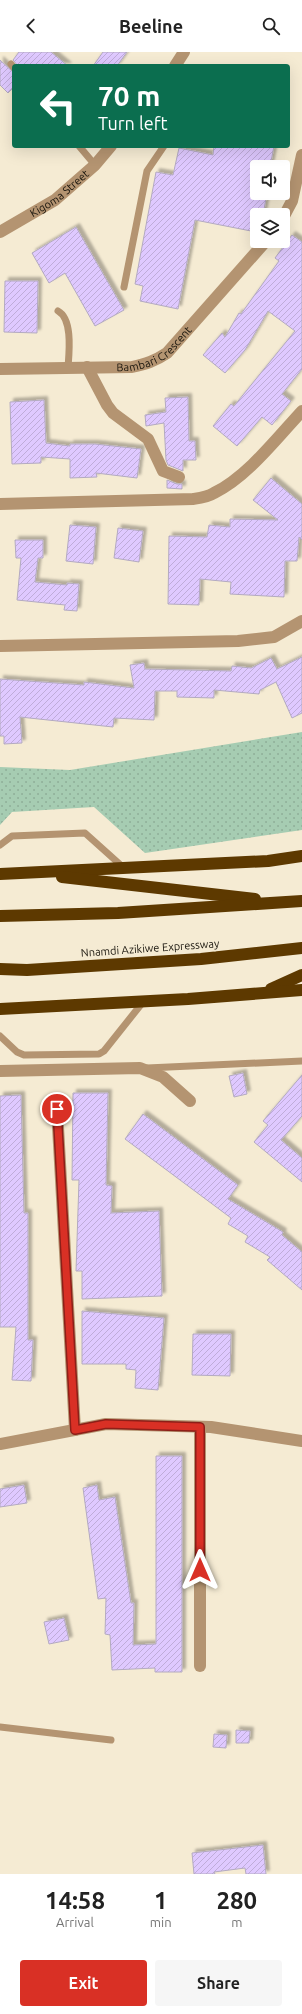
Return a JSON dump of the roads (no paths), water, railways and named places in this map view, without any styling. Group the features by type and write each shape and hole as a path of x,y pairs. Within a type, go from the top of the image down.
{"highway":[{"path":"0,874 268,861 302,856"},
{"path":"26,873 288,903"},
{"path":"0,916 118,913 302,901"},
{"name":"Nnamdi Azikiwe Expressway","path":"0,969 27,970 201,959 302,948"},
{"path":"260,993 302,976"},
{"path":"0,1009 143,1002 302,990"}],"street":[{"path":"176,64 184,52"},
{"name":"Kigoma Street","path":"0,232 55,200 95,165 109,148"},
{"path":"289,208 292,202 302,155"},
{"name":"Bambari Crescent","path":"0,368 132,367 147,364 161,357 260,248"},
{"path":"87,367 106,404 113,413 148,439 163,471 179,477"},
{"path":"0,504 193,499 213,494 228,485 255,461 302,411"},
{"path":"0,646 238,641 274,637 302,621"},
{"path":"0,1071 140,1068 163,1077 190,1101"},
{"path":"57,1109 75,1430"},
{"path":"0,1444 106,1424 200,1427 302,1441"},
{"path":"200,1427 200,1666"}],"lane":[{"path":"81,148 95,165"},
{"path":"124,287 147,171 163,148"},
{"path":"58,311 63,314 67,326 68,368"},
{"path":"0,844 12,836 85,833 124,868"},
{"path":"0,1036 17,1052 24,1055 98,1054 104,1050 143,1002"},
{"path":"140,1068 302,1061"},
{"path":"0,1727 112,1740"}]}
